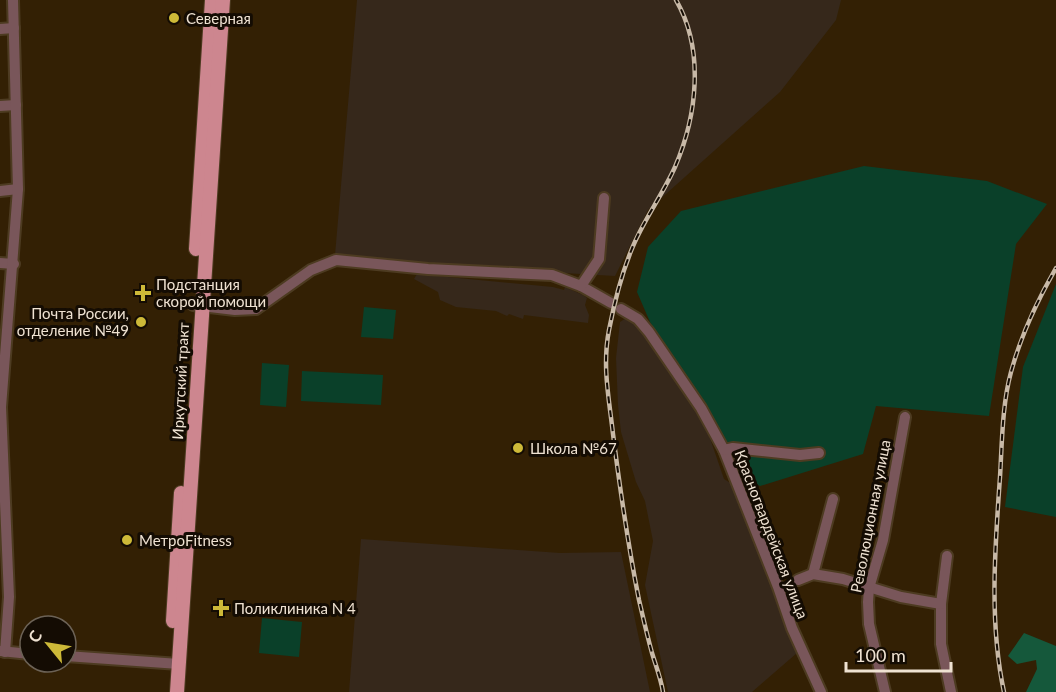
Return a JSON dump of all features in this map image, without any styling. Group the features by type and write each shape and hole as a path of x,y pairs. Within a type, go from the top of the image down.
{"main road":[{"name":"Иркутский тракт","path":"177,692 175,664 213,0"},
{"name":"Иркутский тракт","path":"197,305 223,0"},
{"name":"Иркутский тракт","path":"168,692 175,664"}],"street":[{"path":"13,0 18,189 14,264 4,340 1,407 9,597 3,651 18,653"},
{"path":"0,29 14,28"},
{"path":"0,106 16,105"},
{"path":"0,191 18,189"},
{"path":"581,286 599,259 604,198"},
{"path":"197,305 256,309 311,270 336,260 428,269 552,275 581,286 611,303"},
{"path":"0,263 14,264"},
{"name":"Красногвардейская улица","path":"621,309 638,319 650,332 701,408 724,450 792,628 821,692"},
{"name":"Революционная улица","path":"885,692 869,624 869,588 883,540 904,417"},
{"path":"724,450 733,448 800,454 819,453"},
{"name":"Красногвардейская улица","path":"813,574 833,499"},
{"path":"947,556 941,604 940,644 951,692"},
{"path":"798,580 813,574 843,579 901,597 941,604"},
{"path":"78,657 175,664"}],"shaded area":[{"path":"357,0 841,0 836,20 780,92 648,210 615,276 429,265 335,255"},
{"path":"417,274 564,290 565,287 587,298 585,305 589,315 588,323 524,315 523,319 496,311 456,307 440,300 438,292 414,279"},
{"path":"626,318 643,329 702,415 724,479 735,486 748,516 767,578 772,585 775,598 780,603 797,653 752,692 668,692 645,585 653,541 645,501 636,482 621,432 616,358 620,322"},
{"path":"361,539 560,553 621,552 650,692 349,692"}],"green space":[{"path":"864,166 987,181 1047,204 1016,244 989,416 876,406 863,454 760,486 743,477 650,322 637,292 648,247 681,211"},
{"path":"1056,284 1056,517 1005,507 1023,367"},
{"path":"364,307 396,310 393,339 361,337"},
{"path":"262,363 289,365 286,407 260,405"},
{"path":"302,371 383,375 381,405 301,401"},
{"path":"262,618 302,622 299,657 259,653"},
{"path":"1024,633 1056,646 1056,692 1026,692 1037,669 1036,660 1017,664 1008,656"}],"railway":[{"path":"663,692 645,626 631,559 610,408 606,356 613,310 627,261 675,167 689,126 695,83 694,61 685,19 676,0"},
{"path":"1004,692 999,666 995,612 996,530 1004,411 1011,372 1020,345 1036,306 1056,268"}],"place":[{"name":"Северная","path":"174,18"},
{"name":"Подстанция скорой помощи","path":"143,293"},
{"name":"Почта России, отделение №49","path":"141,322"},
{"name":"Школа №67","path":"518,448"},
{"name":"МетроFitness","path":"127,540"},
{"name":"Поликлиника N 4","path":"221,608"}]}
